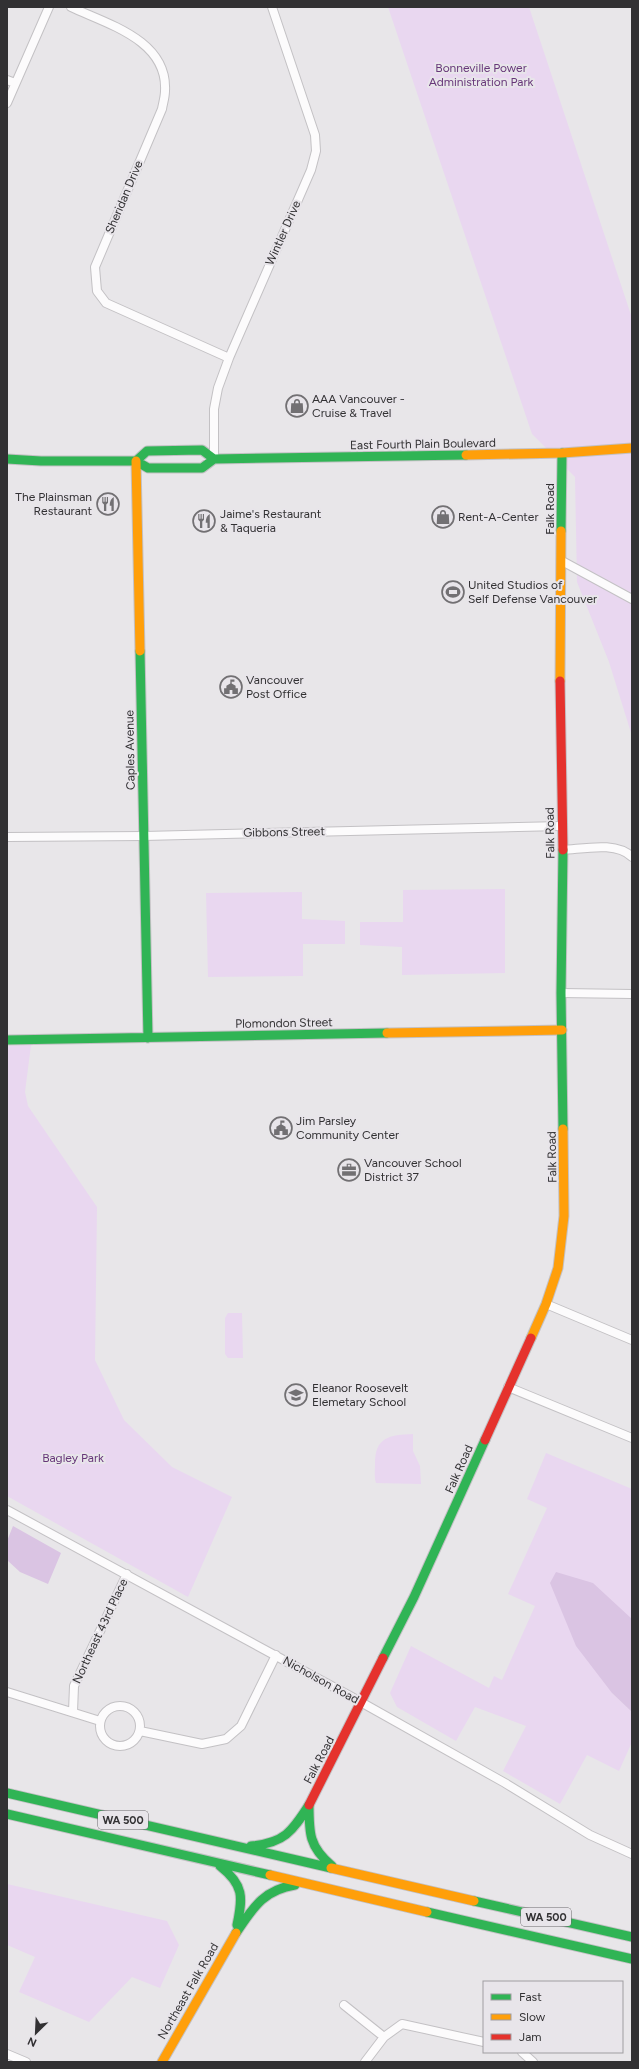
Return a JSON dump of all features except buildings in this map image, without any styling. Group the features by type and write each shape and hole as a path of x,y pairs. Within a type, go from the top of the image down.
{"main road":[{"name":"East Fourth Plain Boulevard","path":"7,459 61,462 136,462 148,468 202,468 214,459 562,453 632,448"},
{"name":"East Fourth Plain Boulevard","path":"136,462 147,451 202,450 214,459"},
{"name":"Falk Road","path":"238,1847 264,1845 281,1840 292,1831 309,1805 363,1703 414,1597 546,1304 558,1268 564,1230 561,994 563,850 561,826 560,681 562,453"},
{"name":"Caples Avenue","path":"136,462 148,1038"},
{"name":"Plomondon Street","path":"7,1040 562,1030"},
{"name":"WA 500","path":"7,1793 632,1937"},
{"path":"309,1805 310,1841 320,1856 337,1868"},
{"name":"WA 500","path":"7,1814 632,1959"},
{"path":"218,1864 238,1882 242,1894 242,1906 236,1933"},
{"path":"236,1933 256,1904 267,1893 281,1886 304,1884"},
{"name":"Northeast Falk Road","path":"162,2062 236,1933"}],"street":[{"path":"7,103 49,7"},
{"name":"Sheridan Drive","path":"71,7 136,38 148,47 156,56 162,71 165,90 162,109 95,267 97,291 106,303 229,358"},
{"name":"Wintler Drive","path":"214,459 214,409 218,388 229,358 311,170 316,151 315,135 272,7"},
{"path":"7,80 15,84"},
{"path":"562,561 632,599"},
{"name":"Gibbons Street","path":"7,837 144,836 561,826"},
{"path":"563,850 602,848 619,849 632,857"},
{"path":"561,994 632,994"},
{"path":"546,1304 632,1340"},
{"path":"508,1387 632,1438"},
{"name":"Nicholson Road","path":"7,1510 363,1703 505,1784 590,1835 632,1854"},
{"name":"Northeast 43rd Place","path":"73,1712 74,1686 127,1574"},
{"path":"140,1730 202,1744 226,1739 235,1733 241,1726 276,1655"},
{"path":"7,1692 100,1721"},
{"path":"119,1706 126,1707 133,1711 138,1717 140,1730 136,1738 130,1744 113,1746 105,1741 101,1735 100,1721 104,1713 111,1708 119,1706"},
{"path":"344,2005 384,2037"},
{"path":"365,2062 384,2037 402,2024 483,2042"},
{"path":"523,2053 533,2062"},
{"path":"7,2054 26,2062"}],"green space":[{"name":"Bonneville Power Administration Park","path":"388,7 529,7 632,318 632,736 609,662 577,582 575,477 532,434"},
{"path":"505,889 505,973 402,975 402,947 360,945 360,922 403,922 403,890"},
{"path":"302,892 302,919 345,921 345,944 303,944 303,976 208,977 206,893"},
{"name":"Bagley Park","path":"31,1045 25,1092 28,1106 97,1207 95,1360 124,1420 172,1467 232,1497 188,1597 7,1496 7,1046"},
{"path":"228,1313 242,1313 243,1358 228,1358 225,1354 225,1318"},
{"path":"413,1434 413,1451 420,1466 421,1484 376,1483 376,1455 381,1443 385,1439 397,1435"},
{"path":"546,1453 632,1489 632,1619 628,1616 612,1693 632,1712 632,1742 619,1771 587,1755 560,1804 503,1771 526,1726 475,1707 456,1741 397,1707 390,1693 411,1646 489,1688 494,1676 502,1680 535,1606 508,1594 547,1508 527,1499"},
{"path":"7,1884 167,1921 179,1945 160,1988 132,1977 89,2022 19,1992 35,1957 7,1945"}],"shaded area":[{"path":"13,1526 61,1553 48,1584 20,1572 7,1560 7,1541"},
{"path":"556,1572 593,1583 632,1619 632,1712 612,1693 576,1646 550,1583"}],"traffic: fast":[{"path":"136,461 147,451 202,450 214,459"},
{"path":"561,531 562,453"},
{"path":"7,459 41,461 136,461 148,468 202,468 214,459 466,455"},
{"path":"140,651 148,1038"},
{"path":"563,850 561,993 563,1129"},
{"path":"7,1040 387,1033"},
{"path":"383,1658 414,1597 485,1440"},
{"path":"7,1793 331,1868"},
{"path":"309,1805 309,1824 312,1839 324,1859 332,1866"},
{"path":"251,1846 272,1842 279,1839 292,1829 309,1805"},
{"path":"7,1814 270,1875"},
{"path":"220,1866 234,1879 240,1892 241,1899 237,1925"},
{"path":"236,1933 254,1908 267,1896 284,1887 295,1885"},
{"path":"474,1901 632,1937"},
{"path":"427,1912 632,1959"}],"traffic: slow":[{"path":"466,455 562,453 632,448"},
{"path":"136,461 140,651"},
{"path":"560,681 561,531"},
{"path":"387,1033 562,1030"},
{"path":"531,1338 546,1304 558,1268 564,1216 563,1129"},
{"path":"331,1868 474,1901"},
{"path":"270,1875 427,1912"},
{"path":"162,2062 236,1933"}],"traffic: jam":[{"path":"560,681 563,850"},
{"path":"485,1440 531,1338"},
{"path":"309,1805 383,1658"}],"place":[{"name":"AAA Vancouver - Cruise & Travel","path":"297,406"},
{"name":"The Plainsman Restaurant","path":"108,504"},
{"name":"Rent-A-Center","path":"443,517"},
{"name":"Jaime's Restaurant & Taqueria","path":"204,521"},
{"name":"United Studios of Self Defense Vancouver","path":"453,592"},
{"name":"Vancouver Post Office","path":"231,687"},
{"name":"Jim Parsley Community Center","path":"281,1128"},
{"name":"Vancouver School District 37","path":"349,1170"},
{"name":"Eleanor Roosevelt Elemetary School","path":"296,1395"}]}
